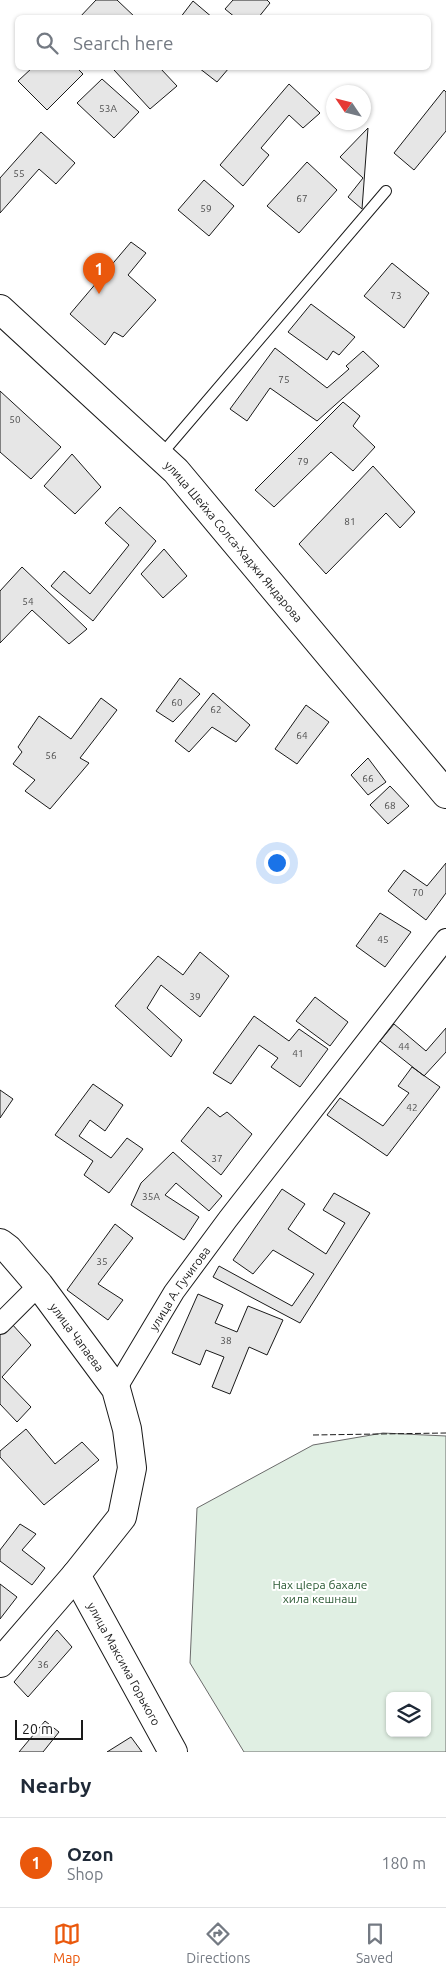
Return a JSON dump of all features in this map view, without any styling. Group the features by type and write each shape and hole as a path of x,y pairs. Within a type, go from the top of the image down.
{"street":[{"name":"улица Шейха Солса-Хаджи Яндарова","path":"0,309 176,471 446,794"},
{"name":"улица А. Гучигова","path":"116,1388 174,1292 228,1219 446,940"},
{"name":"улица Чапаева","path":"0,1243 39,1285 116,1388"},
{"path":"0,1324 39,1285"},
{"path":"0,1663 76,1575 122,1516 132,1468 127,1429 116,1388"},
{"name":"улица Максима Горького","path":"76,1575 173,1752"}],"lane":[{"path":"160,456 386,191"}],"green space":[{"name":"Нах цIера бахале хила кешнаш","path":"383,1433 446,1436 446,1752 244,1752 190,1663 197,1508 313,1445"}],"building":[{"path":"96,0 117,0 133,15 82,15"},
{"path":"233,0 267,0 270,3 260,15 232,15 225,9"},
{"path":"193,1 209,15 182,15"},
{"path":"30,70 79,70 83,74 47,110 18,81"},
{"path":"114,70 162,70 177,86 150,109"},
{"path":"202,70 227,70 217,82"},
{"path":"102,79 139,112 114,138 77,103"},
{"path":"289,84 320,113 303,128 289,115 261,148 269,155 243,186 220,165"},
{"path":"444,90 446,92 446,131 414,170 394,153"},
{"path":"368,130 362,209 348,197 363,178 340,157"},
{"path":"41,132 75,163 56,184 39,169 0,213 0,178"},
{"path":"307,162 337,190 299,233 267,206"},
{"path":"204,180 234,206 209,236 178,210"},
{"path":"131,242 146,253 128,275 156,300 123,337 114,332 105,345 70,314"},
{"path":"392,263 429,293 404,328 364,296"},
{"path":"311,304 355,337 339,355 333,351 327,360 288,332"},
{"path":"275,348 327,388 349,369 346,366 363,351 379,366 317,421 270,388 247,421 230,409"},
{"path":"0,391 61,447 31,479 0,452"},
{"path":"343,402 360,416 353,426 375,447 353,471 331,452 274,507 255,490"},
{"path":"72,454 101,487 75,514 44,486"},
{"path":"373,466 415,512 400,528 386,513 326,574 299,544"},
{"path":"120,507 156,541 93,621 51,586 64,571 90,594 129,545 105,523"},
{"path":"164,549 187,576 163,598 141,574"},
{"path":"22,567 87,629 69,644 32,610 0,643 0,591"},
{"path":"180,678 200,694 173,722 156,711"},
{"path":"213,693 250,725 236,742 212,727 189,752 175,741"},
{"path":"101,698 117,710 80,758 89,763 50,809 25,791 35,780 13,764 22,752 18,747 39,716 71,739"},
{"path":"306,705 329,722 297,764 275,749"},
{"path":"368,758 386,782 368,795 351,775"},
{"path":"390,786 409,806 388,824 370,805"},
{"path":"446,863 446,893 426,920 388,891 404,870 427,886"},
{"path":"380,913 411,932 385,967 356,946"},
{"path":"200,952 229,976 200,1017 161,985 147,1008 182,1040 171,1057 115,1006 158,956 183,975"},
{"path":"315,997 348,1022 330,1046 296,1021"},
{"path":"254,1016 289,1041 299,1029 328,1049 300,1087 271,1067 278,1058 259,1045 231,1084 213,1073"},
{"path":"394,1024 426,1051 446,1028 446,1052 424,1076 380,1041"},
{"path":"412,1067 440,1087 387,1156 327,1115 340,1098 383,1126 409,1093 398,1086"},
{"path":"93,1084 123,1105 105,1131 90,1120 79,1136 111,1158 127,1138 143,1149 109,1193 84,1175 93,1161 55,1135"},
{"path":"0,1090 13,1099 0,1118"},
{"path":"208,1107 220,1117 227,1112 252,1134 221,1175 181,1141"},
{"path":"173,1152 222,1196 209,1211 176,1183 165,1195 199,1217 184,1240 131,1205 141,1183"},
{"path":"282,1189 305,1204 288,1229 326,1254 345,1223 323,1210 334,1193 370,1213 300,1323 213,1277 219,1266 292,1306 314,1274 273,1250 253,1274 233,1260"},
{"path":"115,1224 133,1238 98,1284 123,1300 108,1320 67,1290"},
{"path":"198,1294 223,1305 215,1323 237,1332 248,1306 283,1320 267,1355 249,1347 230,1394 212,1387 224,1357 206,1350 200,1365 172,1353"},
{"path":"11,1323 31,1345 2,1377 31,1407 17,1422 0,1404 0,1335"},
{"path":"26,1429 55,1464 82,1442 99,1460 44,1505 0,1457 0,1451"},
{"path":"20,1524 36,1534 22,1550 45,1568 32,1585 0,1561 0,1550"},
{"path":"0,1584 17,1597 0,1619"},
{"path":"57,1630 72,1647 28,1697 14,1682"},
{"path":"45,1721 59,1732 43,1752 19,1752"},
{"path":"131,1737 142,1752 107,1752"}],"fence":[{"path":"313,1435 446,1433"}],"place":[{"name":"Ozon","path":"99,294"}]}
